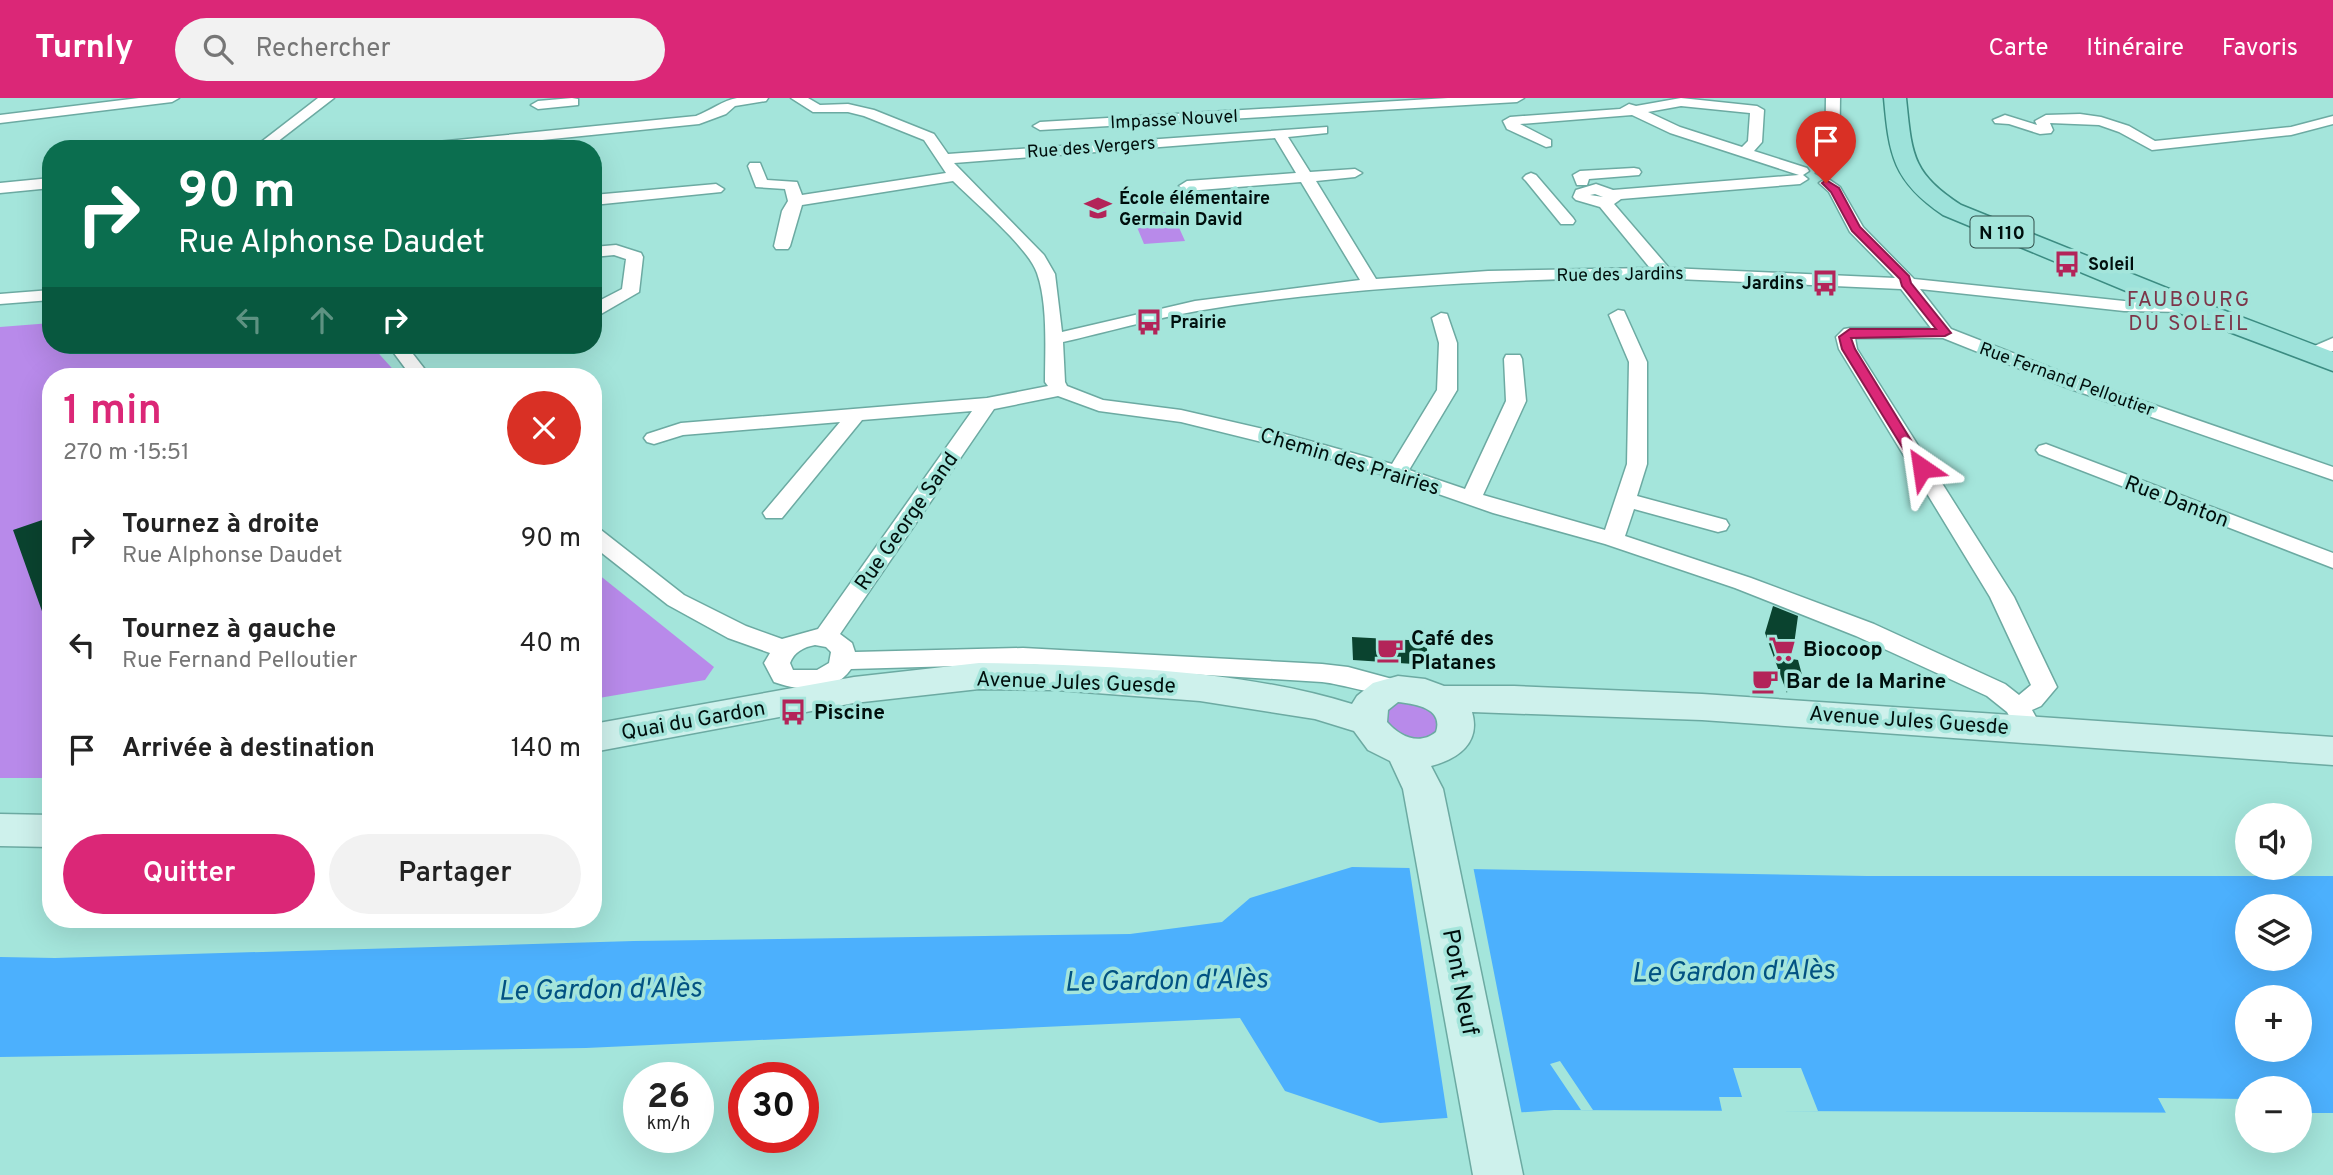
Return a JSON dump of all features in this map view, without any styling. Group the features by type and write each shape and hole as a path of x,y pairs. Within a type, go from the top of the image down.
{"main road":[{"name":"N 110","path":"1895,98 1903,158 1910,176 1931,198 1975,221 2189,307 2326,353"},
{"name":"Avenue Jules Guesde","path":"793,702 920,681 1005,677 1057,677 1188,687 1317,706 1376,700"},
{"path":"1413,689 1461,706 1458,729 1454,738 1445,746 1419,751 1381,740 1376,700 1413,689"},
{"name":"Avenue Jules Guesde","path":"1461,706 1528,699 2022,717 2333,751"},
{"name":"Quai du Gardon","path":"602,736 793,702"},
{"name":"Pont Neuf","path":"1419,751 1423,789 1499,1175"},
{"path":"0,830 42,831"}],"street":[{"path":"4,121 172,98"},
{"path":"271,140 327,98"},
{"path":"538,105 572,114 699,120 721,111 731,103 761,98"},
{"path":"654,438 681,429 987,404 1060,390 1055,382 1054,339 1046,274 1036,255 956,176 929,137 869,113 848,108 818,109 798,98"},
{"name":"Impasse Nouvel","path":"1040,127 1517,98"},
{"path":"1610,98 1675,130 1745,152 1801,175"},
{"path":"1833,98 1828,174 1835,190 1856,229 1905,278 1906,283 1945,333"},
{"path":"1546,143 1512,126 1510,121 1634,111 1692,102 1756,110 1755,142 1745,152"},
{"path":"449,140 572,114"},
{"path":"2000,120 2018,121 2041,131 2046,130 2042,121 2046,119 2090,119 2124,129 2152,146 2291,131 2333,120"},
{"name":"Rue des Vergers","path":"944,159 1322,130"},
{"path":"1279,133 1371,284"},
{"path":"755,166 761,184 792,185 796,201 790,211 782,246"},
{"path":"1634,172 1580,175 1578,178 1586,193 1596,203 1609,199 1801,175 1828,174"},
{"path":"1187,186 1355,173"},
{"path":"796,201 956,176"},
{"path":"1531,178 1567,221"},
{"path":"0,188 42,184"},
{"path":"602,199 716,189"},
{"path":"1549,199 1586,193"},
{"path":"1609,199 1663,272"},
{"path":"602,251 629,252 635,257 630,292 602,306"},
{"name":"Rue des Jardins","path":"1054,339 1195,306 1330,287 1488,276 1663,272 1906,283 2124,306 2189,307"},
{"path":"0,299 42,296"},
{"path":"1613,539 1637,464 1638,362 1618,315"},
{"path":"1397,473 1447,390 1448,343 1441,318"},
{"path":"1945,333 1850,333 1845,337 1855,360 2001,597 2039,676 2044,687 2022,717"},
{"name":"Rue Fernand Pelloutier","path":"1945,333 2075,384 2333,474"},
{"path":"404,354 415,368"},
{"path":"1471,498 1516,401 1513,359"},
{"name":"Chemin des Prairies","path":"1060,390 1099,405 1181,416 1274,437 1613,539 1743,583 1865,630 1996,691 2022,717"},
{"name":"Rue George Sand","path":"825,638 987,404"},
{"path":"774,513 857,414"},
{"name":"Rue Danton","path":"2046,450 2333,561"},
{"path":"1626,500 1718,525"},
{"path":"602,542 677,600 737,632 785,649"},
{"path":"2309,551 2333,582"},
{"path":"825,638 833,640 843,649 843,662 838,668 822,679 801,682 783,676 777,663 785,649 803,639 825,638"},
{"path":"843,662 1023,656 1322,673 1348,676 1376,700"}],"shaded area":[{"path":"1172,212 1185,241 1144,244 1132,215"},
{"path":"42,324 42,354 379,354 392,368 42,368 42,778 0,778 0,327"},
{"path":"602,577 714,667 705,680 602,697"},
{"path":"1397,700 1426,702 1444,728 1425,742 1387,731 1384,709"}],"water":[{"name":"Le Gardon d'Alès","path":"1352,867 1867,876 2235,876 2235,880 2312,880 2312,876 2333,876 2333,1113 2312,1113 2312,1076 2235,1076 2235,1113 1554,1110 1380,1123 1285,1091 1240,1018 586,1048 0,1057 0,957 55,958 634,941 1130,934 1222,922 1250,898"}],"pier":[{"path":"1409,865 1473,866 1522,1115 1448,1121"},
{"path":"1560,1061 1593,1110 1581,1110 1550,1064"},
{"path":"1733,1068 1801,1068 1818,1111 1722,1111 1719,1097 1742,1097"},
{"path":"2158,1098 2235,1099 2235,1113 2166,1113"}],"building":[{"path":"42,520 42,611 13,530"},
{"name":"Biocoop","path":"1773,606 1798,616 1792,659 1798,660 1805,686 1788,685 1787,693 1765,633"},
{"name":"Café des Platanes","path":"1352,637 1426,641 1429,665 1353,660"}],"place":[{"name":"École élémentaire Germain David","path":"1098,208"},
{"name":"Soleil","path":"2067,264"},
{"name":"Jardins","path":"1825,283"},
{"name":"Prairie","path":"1149,322"},
{"name":"Biocoop","path":"1782,649"},
{"name":"Café des Platanes","path":"1390,650"},
{"name":"Bar de la Marine","path":"1765,681"},
{"name":"Piscine","path":"793,712"}],"district":[{"name":"FAUBOURG DU SOLEIL","path":"2189,311"}],"route":[{"path":"1826,183 1835,190 1856,229 1905,278 1906,283 1945,333 1850,333 1845,337 1849,349 1922,468"}]}
